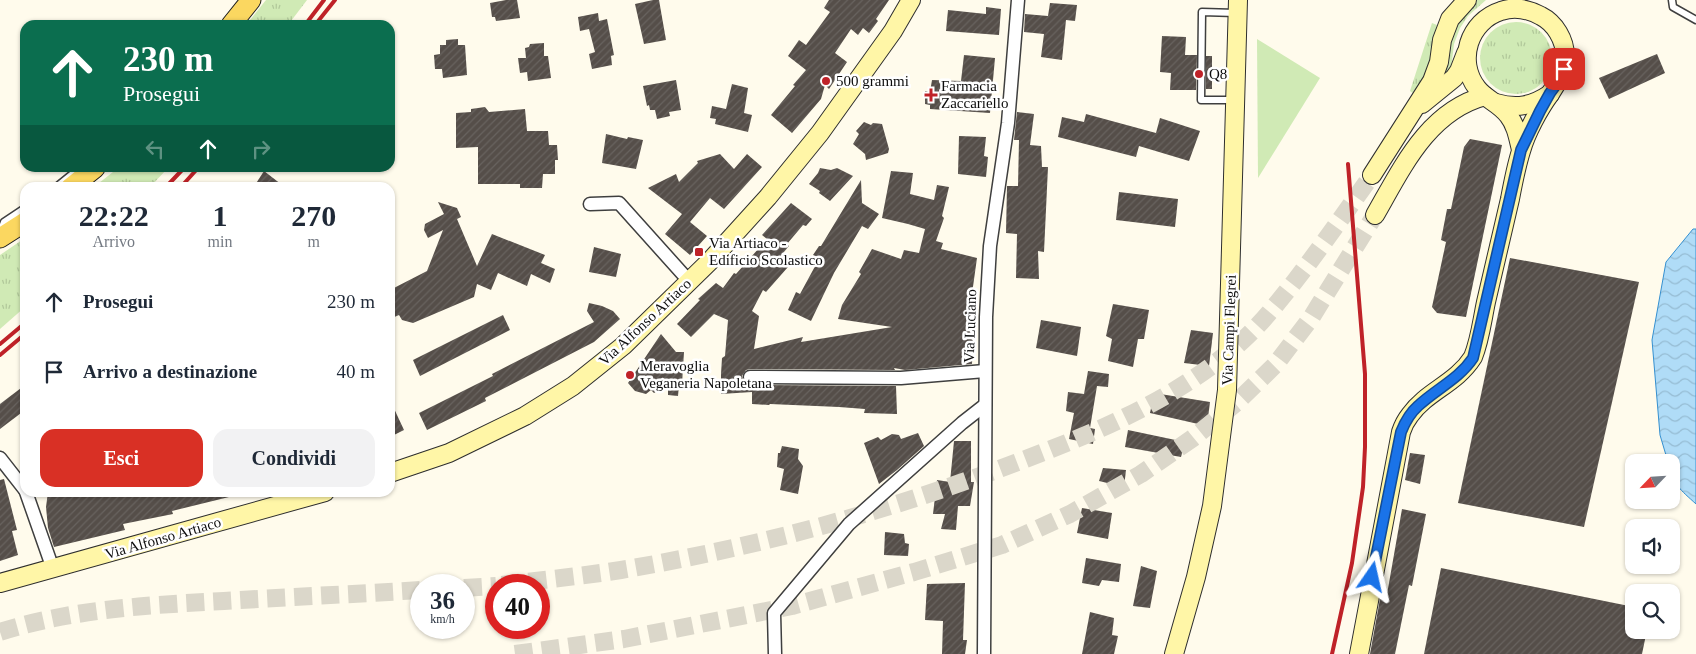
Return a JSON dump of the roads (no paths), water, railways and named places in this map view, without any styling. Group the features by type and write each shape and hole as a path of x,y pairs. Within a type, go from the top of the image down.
{"main road":[{"path":"235,20 251,0"},
{"name":"Via Alfonso Artiaco","path":"395,471 449,453 525,416 573,386 623,346 689,281 768,197 820,133 893,31 911,0"},
{"path":"1372,175 1436,72 1442,40 1450,19 1467,0"},
{"path":"1484,20 1493,0"},
{"name":"Via Campi Flegrei","path":"1174,654 1196,577 1212,506 1224,421 1230,312 1238,6"},
{"path":"1359,654 1401,432 1410,415 1417,407 1451,382 1467,367 1473,358 1521,150 1564,69 1565,55 1562,41 1555,28 1529,6 1506,9 1495,13 1475,29 1469,40 1459,71 1454,78 1412,112"},
{"path":"1466,52 1470,77 1477,88 1507,114 1513,122 1521,150"},
{"path":"1375,215 1413,152 1425,136 1454,109 1470,101 1491,100 1510,107 1524,106 1538,102 1550,93"},
{"path":"78,182 90,172"},
{"path":"0,238 20,225"},
{"name":"Via Alfonso Artiaco","path":"0,582 53,569 307,497"}],"street":[{"name":"Via Luciano","path":"984,654 986,317 990,246 1008,123 1018,0"},
{"path":"590,204 619,204 689,281"},
{"path":"750,377 901,378 985,371"},
{"path":"775,654 774,613 848,524 985,405"},
{"path":"0,458 20,484"},
{"path":"27,497 53,569"}],"lane":[{"path":"1672,0 1672,7 1696,20"},
{"path":"1236,100 1201,100 1202,12 1238,6"},
{"path":"63,182 76,172"},
{"path":"0,232 4,222 20,211"}],"water":[{"path":"1693,229 1696,229 1696,504 1680,489 1680,454 1666,454 1660,435 1652,340 1666,262"}],"tunnel":[{"path":"550,579 672,561 774,538 875,511 974,478 1052,449 1138,411 1166,396 1218,361 1249,334 1295,281 1372,175"},
{"path":"515,654 624,639 792,606 1002,545 1070,514 1141,474 1193,438 1236,403 1276,364 1311,318 1375,215"},
{"path":"475,587 485,587"},
{"path":"0,632 55,618 111,609 410,591"}],"railway":[{"path":"309,20 324,0"},
{"path":"319,20 335,0"},
{"path":"1332,654 1352,563 1363,487 1365,447 1365,374 1348,164"},
{"path":"171,182 180,172"},
{"path":"185,182 194,172"},
{"path":"0,344 20,327"},
{"path":"0,355 20,338"}],"place":[{"name":"Q8","path":"1199,74"},
{"name":"500 grammi","path":"826,81"},
{"name":"Farmacia Zaccariello","path":"931,95"},
{"name":"Via Artiaco - Edificio Scolastico","path":"699,252"},
{"name":"Meravoglia Veganeria Napoletana","path":"630,375"}]}
